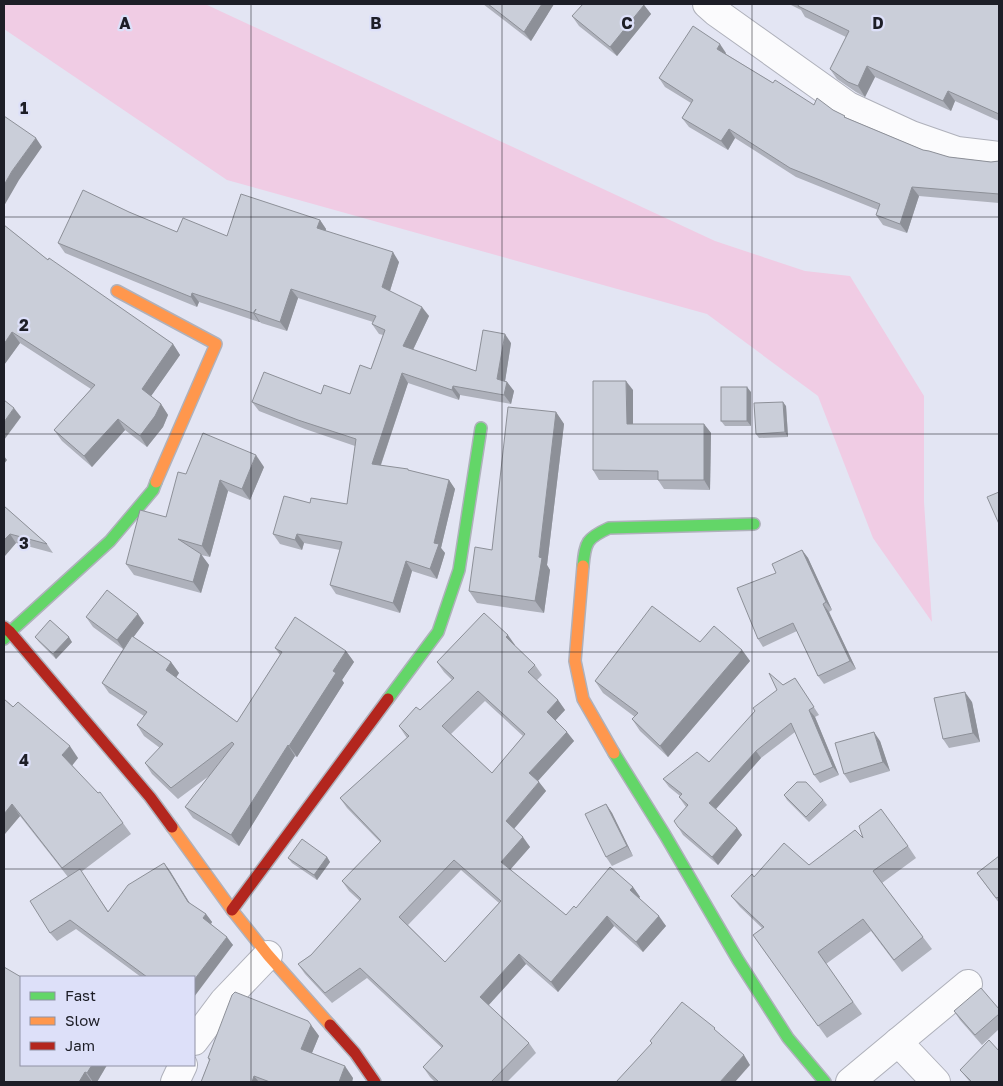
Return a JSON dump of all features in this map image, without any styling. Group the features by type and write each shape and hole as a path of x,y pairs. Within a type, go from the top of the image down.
{"street":[{"path":"715,6 848,106 911,135 948,148 999,156"},
{"path":"117,291 216,344 153,490 110,541 6,633 150,797 232,910 268,955 355,1053 375,1082"},
{"path":"232,910 438,632 459,570 481,428"},
{"path":"754,524 610,528 595,534 585,546 575,661 583,699 609,744 753,984 788,1038 825,1082"},
{"path":"195,1040 224,1001 268,955"},
{"path":"850,1082 968,984"},
{"path":"898,1042 936,1082"},
{"path":"176,1082 183,1066"}],"shaded area":[{"path":"4,4 205,4 715,241 805,271 850,276 924,396 924,502 932,622 873,538 818,396 707,314 227,180 4,29"}],"building":[{"path":"488,4 542,4 524,32"},
{"path":"583,4 644,5 610,47 572,16"},
{"path":"799,4 999,4 999,114 948,91 943,101 867,66 858,86 848,82 830,69 849,31 798,6"},
{"path":"693,26 720,44 717,49 773,83 775,80 814,105 817,98 844,117 923,150 949,157 991,162 999,161 999,194 912,187 900,224 876,215 880,204 790,168 729,129 721,141 682,118 693,100 659,78"},
{"path":"4,116 36,138 4,185"},
{"path":"83,190 177,232 183,218 227,236 241,194 320,220 317,228 393,252 382,287 422,307 403,346 476,371 483,330 505,334 497,379 507,382 504,395 453,386 452,390 402,373 372,464 408,469 449,480 434,543 439,544 430,569 406,561 393,603 330,585 342,542 297,534 295,540 273,534 284,496 310,503 311,498 347,504 356,439 298,420 252,402 264,372 321,394 324,385 350,394 360,365 371,369 385,330 372,324 376,316 291,289 280,322 254,313 256,309 253,313 192,293 191,297 58,243"},
{"path":"4,225 48,260 49,258 173,344 142,389 161,404 155,416 140,436 118,419 84,456 54,430 95,385 12,332 4,344"},
{"path":"593,381 626,381 627,424 704,424 704,480 658,480 658,471 593,470"},
{"path":"721,387 747,387 747,421 721,421"},
{"path":"4,400 14,408 4,422"},
{"path":"783,402 785,432 756,434 754,403"},
{"path":"508,407 556,412 539,557 542,558 535,601 469,591 475,547 492,550"},
{"path":"203,433 256,455 242,489 220,480 202,546 178,539 201,554 193,582 126,564 140,510 166,517 178,472 186,474"},
{"path":"999,492 999,524 987,497"},
{"path":"4,506 47,544 10,534 4,540"},
{"path":"802,550 826,602 823,604 850,661 818,676 793,623 758,639 737,588 776,573 772,564"},
{"path":"107,590 138,614 117,640 86,617"},
{"path":"652,606 700,642 714,626 742,650 660,746 632,719 638,713 595,681"},
{"path":"484,613 508,635 506,637 535,665 528,672 558,700 547,712 567,732 529,773 539,782 506,821 523,837 501,862 566,915 574,906 576,908 610,867 633,887 630,890 659,916 636,942 607,916 551,982 519,954 480,997 529,1043 491,1082 439,1082 423,1067 443,1046 360,968 325,993 298,964 311,955 361,899 342,881 381,841 340,798 409,736 399,726 416,707 420,710 454,678 437,662","holes":["478,691 525,734 492,773 442,726","454,860 501,901 445,962 399,917"]},
{"path":"295,617 346,651 333,671 336,673 231,835 185,807 234,744 232,742 171,788 145,763 163,744 137,725 147,712 102,683 132,636 171,662 166,670 237,722 282,652 275,648"},
{"path":"50,620 69,637 53,654 35,637"},
{"path":"769,673 783,685 795,678 814,707 809,710 833,767 814,775 791,723 756,751 709,803 737,828 712,857 678,827 674,821 688,805 679,797 682,794 663,779 697,752 709,762 755,711 753,708 777,690"},
{"path":"965,692 973,733 943,739 934,698"},
{"path":"4,699 13,707 18,702 70,746 62,755 98,793 100,792 123,823 62,868 12,804 4,814"},
{"path":"874,732 883,762 844,774 835,743"},
{"path":"797,782 806,782 823,800 806,817 784,795"},
{"path":"606,804 627,846 606,857 585,814"},
{"path":"881,809 908,846 873,871 923,937 894,960 863,919 818,952 853,1002 818,1026 753,935 764,927 731,896 752,874 754,877 784,843 809,865 855,830 863,838 859,826"},
{"path":"302,839 327,857 314,875 288,858"},
{"path":"999,856 999,897 996,898 977,873"},
{"path":"164,863 188,902 206,914 203,918 227,937 195,979 195,976 146,976 70,920 50,933 30,901 80,869 108,912 128,885"},
{"path":"4,967 20,976 20,1066 91,1066 79,1082 4,1082"},
{"path":"981,988 999,1009 999,1014 975,1035 954,1011"},
{"path":"235,992 308,1021 311,1025 301,1049 345,1066 339,1082 270,1082 254,1076 252,1082 201,1082 210,1059 208,1058 232,995"},
{"path":"682,1002 715,1028 744,1055 720,1082 616,1082 652,1043 650,1041"},
{"path":"989,1040 999,1051 999,1082 972,1082 960,1070"}],"traffic: fast":[{"path":"388,699 438,632 459,570 481,428"},
{"path":"4,639 110,541 153,490 156,482"},
{"path":"583,566 588,542 609,528 754,524"},
{"path":"614,753 665,835 738,960 788,1038 825,1082"}],"traffic: slow":[{"path":"117,291 216,344 156,482"},
{"path":"583,566 575,661 583,699 614,753"},
{"path":"172,827 232,910 268,955 330,1025"}],"traffic: jam":[{"path":"4,627 150,797 172,827"},
{"path":"232,910 388,699"},
{"path":"330,1025 355,1053 375,1082"}]}
